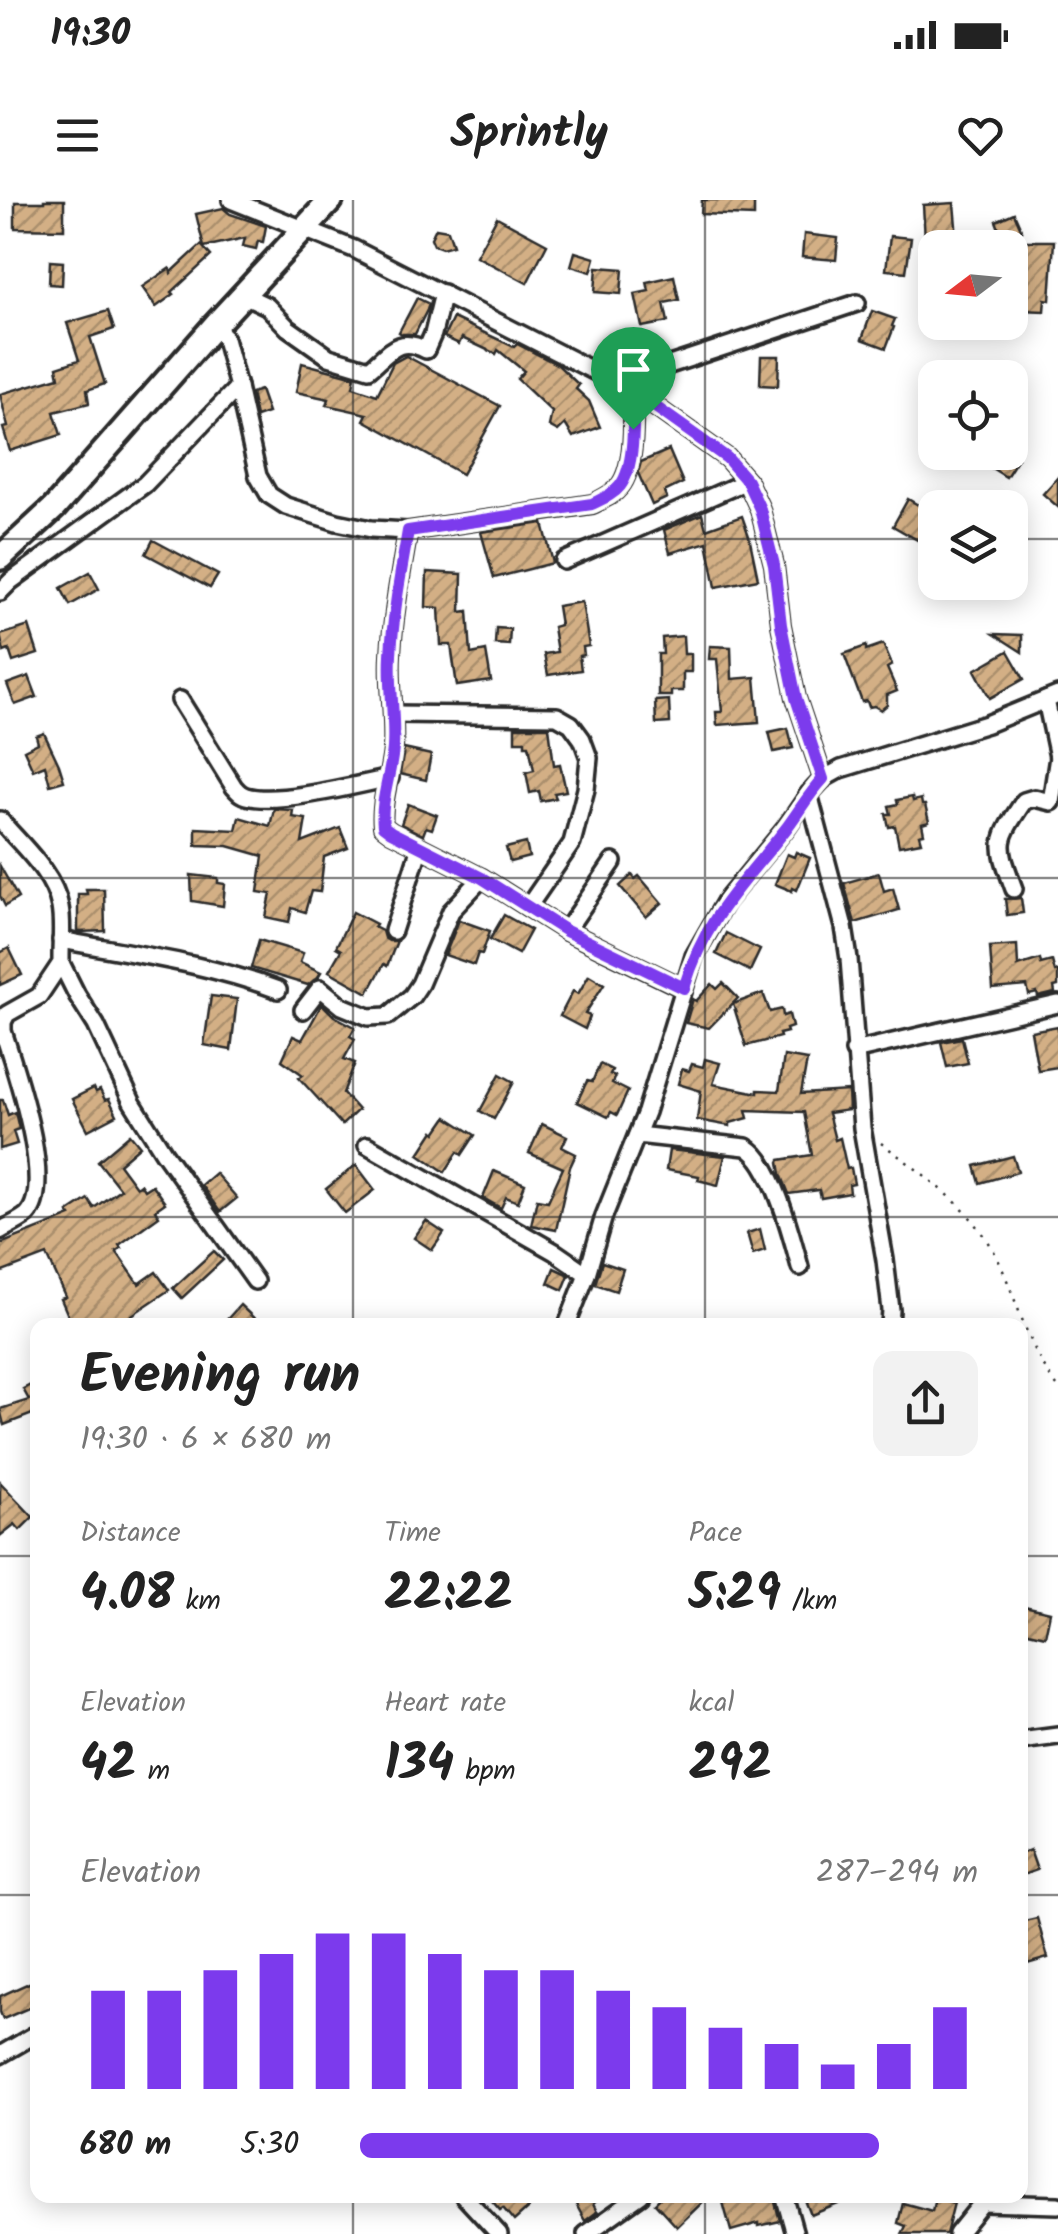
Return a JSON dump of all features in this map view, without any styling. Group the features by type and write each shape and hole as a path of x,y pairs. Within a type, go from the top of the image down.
{"street":[{"path":"231,200 354,248 633,391 727,458 747,481 760,509 774,565 796,698 823,779"},
{"path":"0,558 54,508 216,324 332,200"},
{"path":"244,294 267,306 288,328 329,357 370,369 400,344 412,343 426,350 443,293"},
{"path":"615,383 857,304"},
{"path":"216,324 225,339 258,476 268,494 286,506 370,529 408,531 592,504 608,496 622,484 628,468 633,391"},
{"path":"0,592 145,484 238,387"},
{"path":"564,561 747,481"},
{"path":"408,531 393,624 394,714 390,778 381,813 383,826 482,878 566,931 684,988"},
{"path":"570,1318 588,1274 604,1216 637,1135 694,956 716,916 823,779 841,768 987,724 1052,698 1058,757 1051,802 1034,798 1024,801 1000,848 1014,889"},
{"path":"180,700 241,795 278,797 390,778"},
{"path":"394,714 556,716 572,724 589,758 586,789 572,844 528,908"},
{"path":"809,794 850,959 862,1128 891,1318"},
{"path":"0,820 56,892 61,910 61,963 132,1102 164,1154 255,1281"},
{"path":"393,931 420,847"},
{"path":"566,931 613,862"},
{"path":"304,1010 320,988 342,1006 368,1017 388,1016 412,996 451,911 482,878"},
{"path":"62,940 156,958 278,990"},
{"path":"0,1232 28,1214 38,1174 26,1104 1,1022 6,1014 40,996 61,963"},
{"path":"854,1051 1058,1004"},
{"path":"637,1135 746,1147 755,1152 766,1168 800,1266"},
{"path":"367,1145 588,1274"},
{"path":"1028,1739 1058,1736"},
{"path":"0,2055 30,2038"},
{"path":"1028,2202 1058,2204"},
{"path":"470,2203 498,2234"},
{"path":"586,2234 630,2203"},
{"path":"786,2203 795,2234"},
{"path":"956,2234 980,2203"}],"path":[{"path":"862,1128 953,1200 977,1225 995,1252 1023,1318"},
{"path":"1028,1330 1058,1388"}],"building":[{"path":"64,200 64,229 15,228 15,202"},
{"path":"702,200 754,200 754,216 701,214"},
{"path":"954,203 956,230 924,230 923,205"},
{"path":"223,208 266,226 263,242 258,241 256,249 243,246 245,238 204,247 196,214"},
{"path":"1014,213 1022,230 1000,230 996,221"},
{"path":"497,217 547,244 527,283 476,256"},
{"path":"436,228 448,230 453,245 434,245 431,238"},
{"path":"804,234 838,238 836,260 802,257"},
{"path":"890,236 911,238 906,272 886,270"},
{"path":"1028,241 1054,241 1050,300 1045,299 1044,311 1028,310"},
{"path":"201,245 211,256 156,307 142,287 170,268 171,273"},
{"path":"575,252 595,258 591,272 571,266"},
{"path":"50,261 63,262 62,285 49,284"},
{"path":"597,267 623,269 621,294 595,292"},
{"path":"674,276 679,300 664,303 668,322 642,327 635,294 649,291 647,282"},
{"path":"417,298 429,304 427,310 415,334 402,334 399,332"},
{"path":"108,311 114,329 90,337 105,384 87,390 89,403 54,412 61,435 10,451 0,394 59,377 57,367 79,360 67,323"},
{"path":"872,311 895,319 886,348 862,339"},
{"path":"453,318 558,365 579,385 576,389 589,401 600,427 573,437 565,424 558,431 549,426 552,412 517,379 524,371 498,350 496,354 462,338 459,344 444,337"},
{"path":"406,356 500,406 462,474 364,420 367,414 327,405 329,399 296,392 302,363 355,377 353,387 377,395 393,363"},
{"path":"761,356 779,356 778,386 760,385"},
{"path":"260,390 268,413 256,417 251,393"},
{"path":"669,450 683,483 664,492 667,498 652,505 638,473 641,462"},
{"path":"1058,477 1058,507 1043,494"},
{"path":"908,499 918,505 918,540 893,526"},
{"path":"702,514 706,529 742,516 758,579 716,587 707,542 670,553 664,530"},
{"path":"543,523 553,563 494,578 481,532"},
{"path":"153,540 218,575 210,588 146,554"},
{"path":"90,572 99,589 70,605 61,588"},
{"path":"427,572 462,574 461,612 468,611 471,654 486,651 491,681 457,686 451,645 441,645 439,608 426,607"},
{"path":"582,602 589,646 583,647 584,655 579,656 581,670 548,675 544,654 557,652 553,627 560,625 557,606"},
{"path":"29,626 38,654 13,662 9,650 4,652 0,635"},
{"path":"496,628 510,629 509,645 495,644"},
{"path":"994,634 1022,635 1022,652"},
{"path":"683,636 684,654 691,654 691,672 683,672 683,691 658,696 662,638"},
{"path":"883,644 892,665 887,668 897,691 887,695 887,705 881,710 862,702 844,654"},
{"path":"710,646 731,647 732,679 755,677 759,722 717,725 716,712 722,712 717,659 709,659"},
{"path":"1008,651 1024,679 990,698 975,670"},
{"path":"29,676 37,697 15,705 7,684"},
{"path":"669,700 670,723 656,724 655,701"},
{"path":"515,727 549,727 554,765 560,764 566,791 554,793 556,798 541,801 539,791 530,793 526,772 534,770 529,745 515,741"},
{"path":"788,728 793,748 774,752 769,732"},
{"path":"44,733 64,781 50,785 45,765 33,770 24,750 38,743 36,736"},
{"path":"404,749 431,755 426,780 400,774"},
{"path":"912,797 913,801 921,799 929,822 922,824 921,842 899,846 895,826 889,827 886,814 891,814 889,806 898,804 897,800"},
{"path":"408,804 437,815 432,829 426,827 423,835 401,824"},
{"path":"274,809 293,810 292,817 306,819 302,843 340,828 348,848 324,857 320,892 311,891 305,912 292,908 289,922 266,917 271,894 258,892 263,856 228,846 196,845 196,828 236,830 239,817 270,826"},
{"path":"526,843 529,857 510,862 506,848"},
{"path":"796,852 810,858 797,890 792,891 775,884 787,854 794,857"},
{"path":"0,866 18,898 5,906 0,896"},
{"path":"879,873 884,891 893,888 899,910 855,923 844,883"},
{"path":"191,875 218,878 218,883 225,884 223,906 192,901"},
{"path":"632,875 635,879 639,876 662,903 646,917 620,886"},
{"path":"86,889 104,889 105,931 78,932 78,894 87,894"},
{"path":"1021,898 1023,913 1007,915 1005,899"},
{"path":"353,912 376,924 374,927 382,931 384,938 397,941 387,966 384,964 368,993 329,971 341,950 336,947"},
{"path":"504,915 531,930 518,954 490,939"},
{"path":"459,920 490,931 474,965 445,955"},
{"path":"726,933 760,950 750,971 716,954"},
{"path":"259,940 303,953 300,962 321,972 308,985 251,968"},
{"path":"1017,945 1018,966 1040,959 1041,964 1052,961 1055,972 1058,971 1055,993 1029,995 1027,986 993,989 990,947"},
{"path":"9,948 22,975 0,985 0,953"},
{"path":"589,975 604,984 585,1014 590,1016 585,1029 560,1016 573,991 578,994"},
{"path":"723,983 738,998 709,1028 686,1023 693,999 696,1001 712,984 717,989"},
{"path":"763,993 770,1012 782,1009 783,1016 789,1014 792,1027 780,1037 746,1046 733,1004"},
{"path":"211,996 237,999 231,1050 204,1045"},
{"path":"322,1004 355,1027 350,1036 355,1039 344,1059 355,1063 343,1093 358,1110 342,1125 299,1078 303,1075 282,1060 293,1036 302,1040"},
{"path":"1058,1026 1058,1067 1038,1070 1031,1031"},
{"path":"962,1038 968,1063 947,1067 941,1042"},
{"path":"784,1056 807,1060 801,1094 848,1091 849,1110 828,1113 835,1140 840,1138 847,1169 851,1168 854,1184 849,1185 850,1193 821,1198 819,1190 789,1194 780,1160 812,1155 804,1112 746,1110 748,1118 730,1126 697,1120 701,1091 678,1084 682,1069 689,1071 692,1064 703,1067 705,1059 720,1063 713,1084 758,1093 779,1091"},
{"path":"600,1064 612,1070 612,1083 628,1091 617,1115 611,1112 608,1117 577,1102"},
{"path":"500,1074 514,1082 494,1119 480,1111"},
{"path":"94,1088 96,1092 100,1090 105,1100 109,1099 117,1115 88,1130 72,1099"},
{"path":"0,1100 8,1115 15,1112 19,1129 13,1131 17,1144 0,1149"},
{"path":"447,1117 475,1135 445,1172 419,1154"},
{"path":"542,1124 567,1136 562,1147 576,1154 556,1230 531,1225 537,1199 548,1201 563,1168 529,1153"},
{"path":"130,1134 140,1146 119,1164 136,1187 140,1184 144,1190 152,1185 165,1203 155,1210 159,1216 116,1251 139,1284 156,1272 169,1290 127,1318 69,1318 61,1299 66,1297 47,1255 0,1273 0,1244 71,1216 68,1212 88,1199 94,1208 120,1189 98,1161"},
{"path":"669,1150 725,1156 718,1185 698,1180 699,1176 666,1170"},
{"path":"1013,1156 1018,1172 980,1183 975,1166"},
{"path":"356,1165 375,1190 345,1213 326,1189"},
{"path":"494,1171 525,1184 518,1202 506,1197 501,1208 483,1198"},
{"path":"215,1173 237,1198 220,1212 201,1185"},
{"path":"426,1221 444,1233 432,1250 414,1238"},
{"path":"760,1229 765,1250 753,1254 747,1233"},
{"path":"214,1251 223,1260 182,1298 173,1288"},
{"path":"602,1262 623,1269 616,1291 595,1284"},
{"path":"554,1268 569,1275 563,1290 548,1283"},
{"path":"240,1305 254,1318 228,1318"},
{"path":"30,1385 30,1415 4,1425 0,1409 29,1400 23,1389"},
{"path":"0,1482 30,1514 30,1520 20,1530 15,1524 0,1536"},
{"path":"1028,1607 1050,1612 1045,1636 1028,1632"},
{"path":"1028,1851 1037,1870 1028,1873"},
{"path":"1037,1918 1048,1958 1028,1964 1028,1920"},
{"path":"30,1983 30,2007 3,2019 0,1996"},
{"path":"494,2203 534,2203 514,2221 503,2208 500,2210"},
{"path":"575,2203 594,2203 597,2212 585,2221"},
{"path":"655,2203 702,2203 677,2227"},
{"path":"723,2203 775,2203 780,2221 731,2231"},
{"path":"806,2203 841,2203 811,2215"},
{"path":"903,2203 932,2211 934,2203 954,2203 946,2234 902,2234 906,2226 898,2223"}],"route":[{"path":"633,391 727,458 747,481 760,509 774,565 796,698 823,779 716,916 694,956 684,988 566,931 482,878 391,832 383,826 381,813 393,748 393,624 408,531 592,504 622,484 633,429 633,391"}]}
